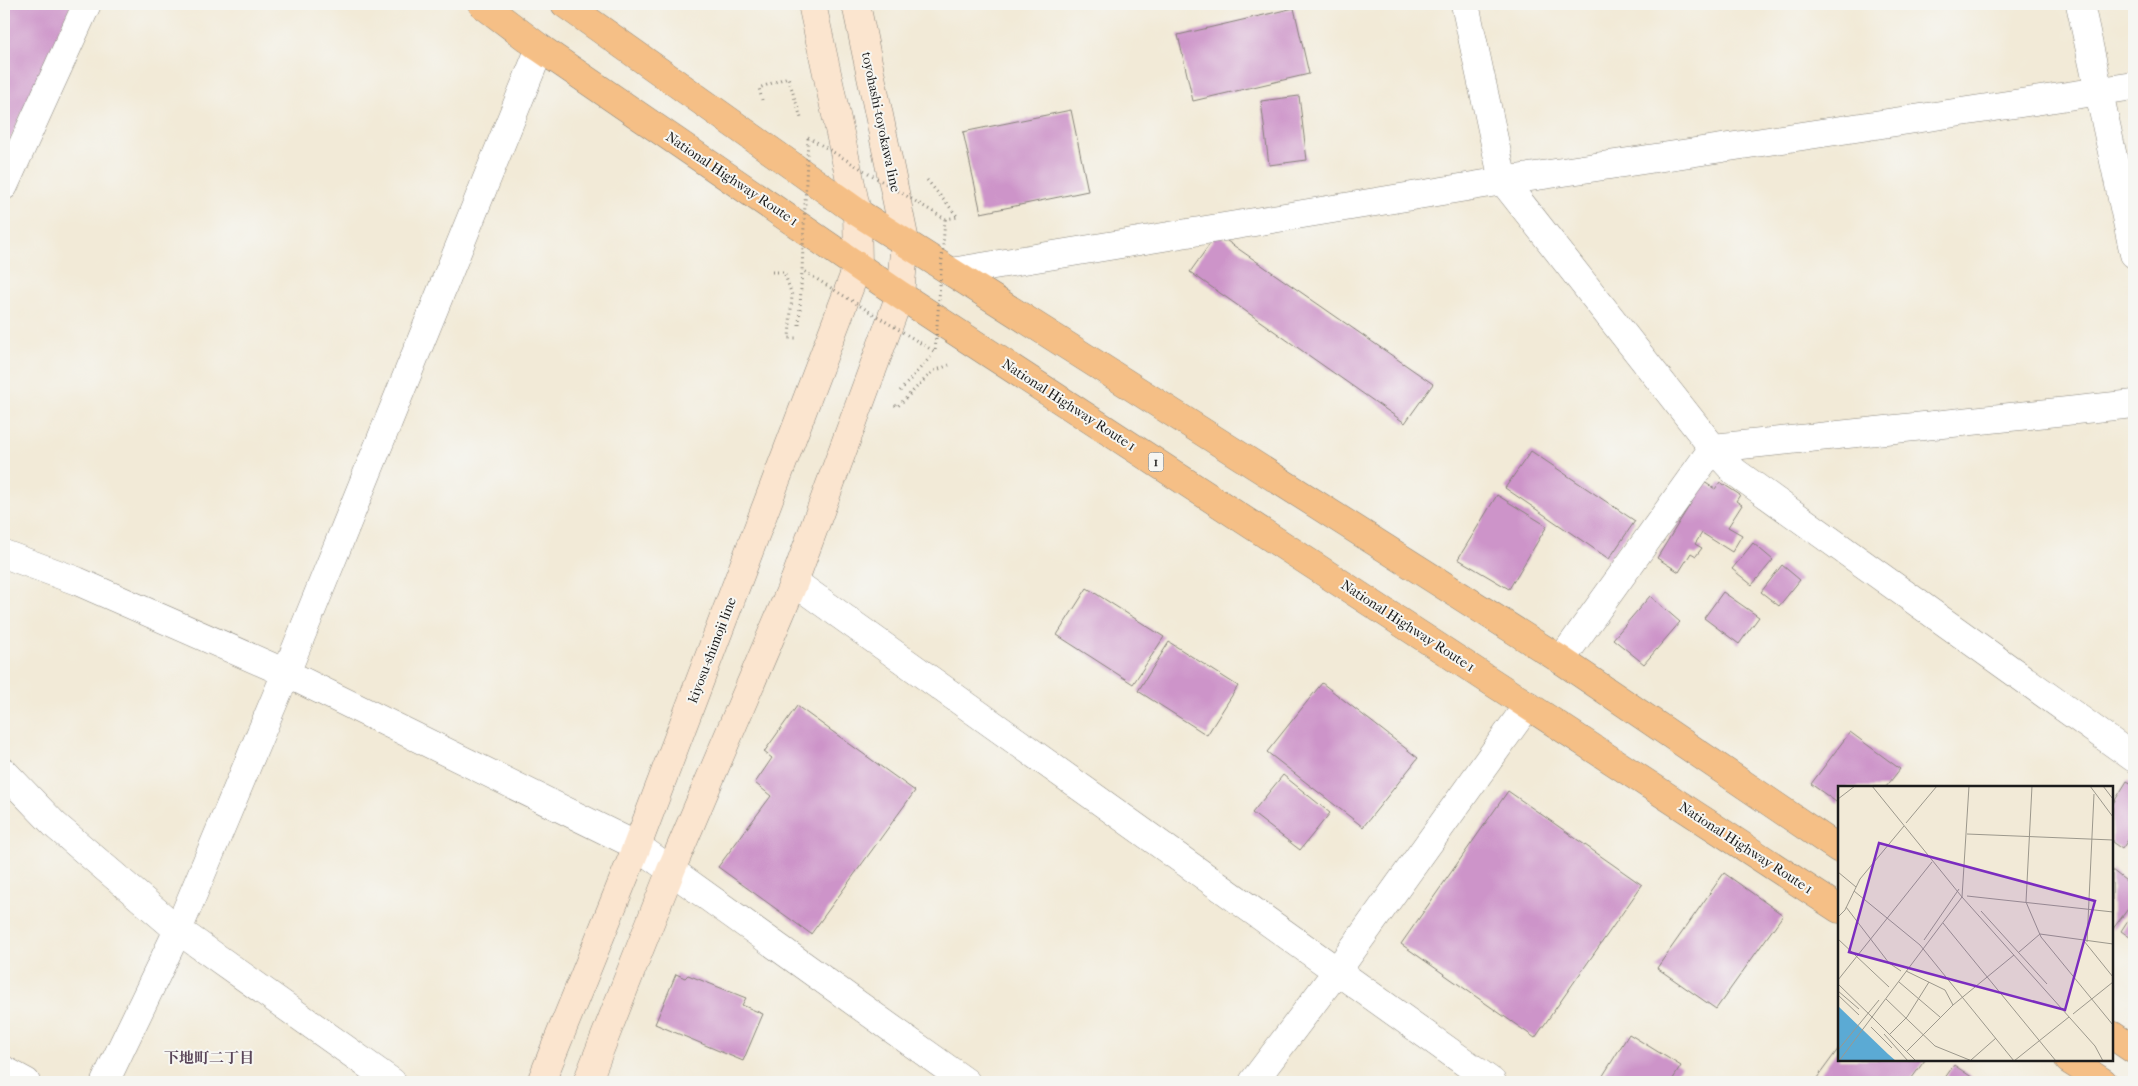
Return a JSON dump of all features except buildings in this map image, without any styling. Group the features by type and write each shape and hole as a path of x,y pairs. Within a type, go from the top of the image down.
{"highway":[{"name":"National Highway Route 1","path":"482,4 540,48 900,295 1838,908"},
{"path":"566,4 857,212 1561,660 1838,848"},
{"path":"2113,1036 2134,1050"},
{"path":"2071,1061 2103,1082"}],"main road":[{"path":"812,4 857,212"},
{"name":"toyohashi-toyokawa line","path":"856,4 905,241"},
{"name":"kiyosu-shimoji line","path":"541,1082 637,846 858,265 857,212"},
{"path":"587,1082 671,870 794,582 900,295 905,241"}],"street":[{"path":"4,186 86,4"},
{"path":"1465,4 1503,182 1713,448 1735,472 2134,758"},
{"path":"2080,4 2134,254"},
{"path":"105,1082 178,930 286,673 540,48"},
{"path":"951,272 1503,182 2134,86"},
{"path":"1561,660 1713,448 2134,404"},
{"path":"4,554 77,581 286,673 637,846 966,1082"},
{"path":"794,582 1492,1082"},
{"path":"1254,1082 1337,971 1528,705"},
{"path":"4,772 55,825 178,930 392,1082"},
{"path":"4,1070 26,1082"}],"path":[{"path":"762,100 759,88 788,77 802,120"},
{"path":"799,328 808,137 805,128"},
{"path":"808,137 945,219 958,217 927,180 925,170"},
{"path":"897,395 935,352 945,219"},
{"path":"802,270 935,352"},
{"path":"772,272 784,272 792,295 789,338 799,338"},
{"path":"891,402 897,407 932,372 950,364"}],"district":[{"name":"下地町二丁目","path":"209,1058"}]}
